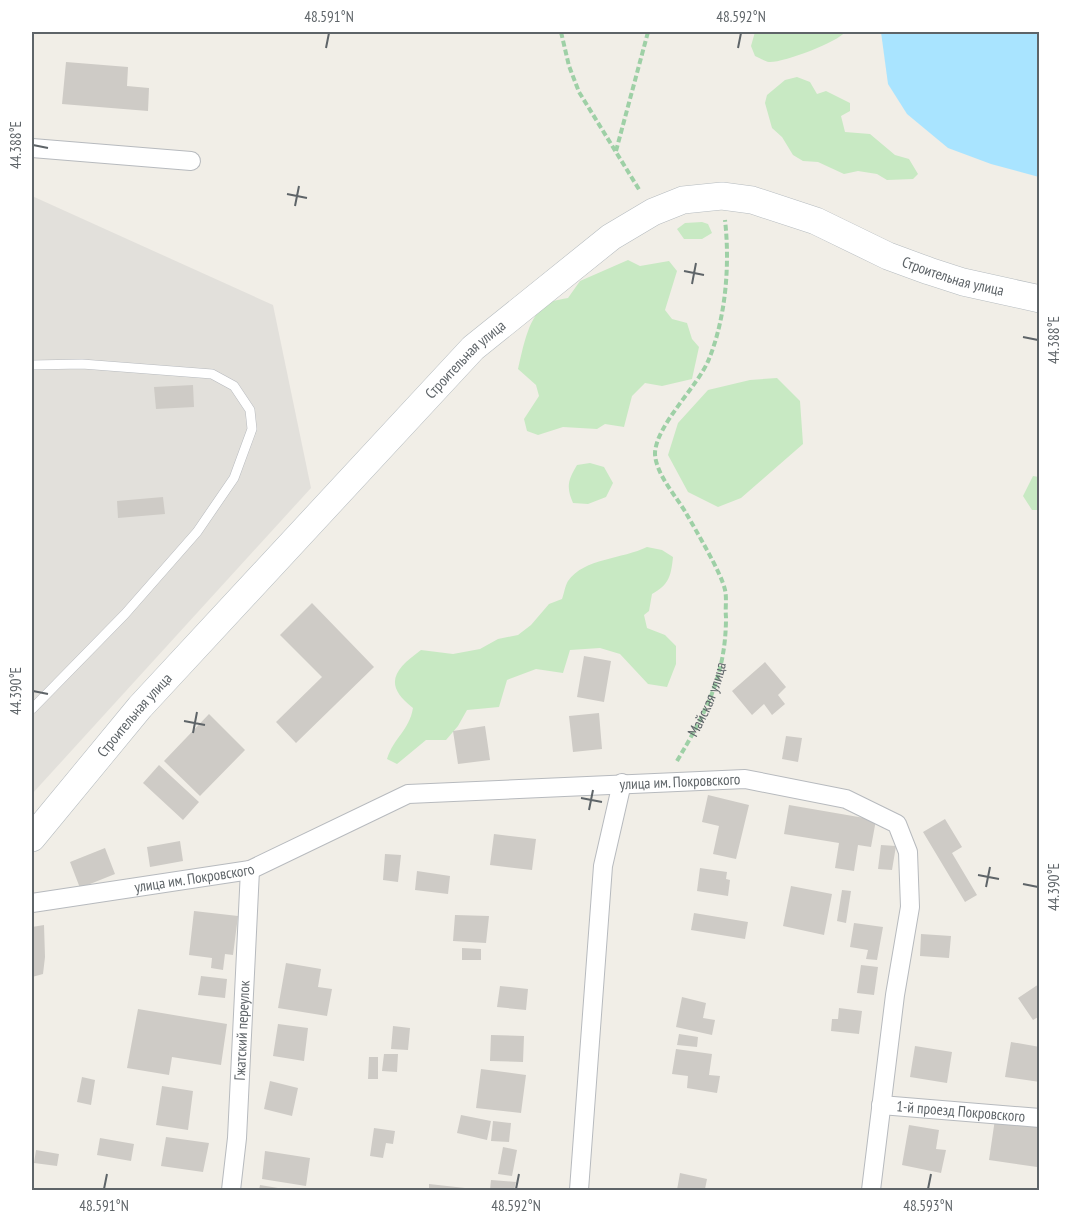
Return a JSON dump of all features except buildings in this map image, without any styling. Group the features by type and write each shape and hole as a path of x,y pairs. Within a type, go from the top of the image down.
{"street":[{"path":"32,148 191,161"},
{"name":"Строительная улица","path":"32,838 140,707 472,348 611,237 653,212 683,200 722,196 778,207 816,221 888,256 963,282 1040,298"},
{"name":"улица им. Покровского","path":"32,903 249,870 408,794 745,779 846,799 897,824 908,852 910,907 895,995 871,1191"},
{"path":"579,1191 603,866 622,783"},
{"name":"Гжатский переулок","path":"231,1191 237,1138 249,870"},
{"name":"1-й проезд Покровского","path":"881,1106 1040,1118"}],"lane":[{"path":"32,365 82,364 212,374 234,386 250,410 252,429 234,478 197,532 125,614 32,709"}],"path":[{"path":"561,32 568,66 579,92 653,212"},
{"path":"616,151 648,32"},
{"name":"Майская улица","path":"675,765 706,711 726,648 725,590 690,520 657,464 655,451 659,438 709,360 722,308 726,270 726,233 722,196"}],"shaded area":[{"path":"32,196 273,305 311,488 32,794"}],"green space":[{"path":"755,32 845,32 810,51 769,62 755,56 751,46"},
{"path":"797,77 810,82 817,94 826,91 850,103 850,111 841,116 845,132 870,134 895,155 909,159 918,174 913,179 887,180 877,174 858,171 844,174 818,162 803,161 793,155 782,137 772,128 765,103 767,95 785,80"},
{"path":"685,223 708,224 712,233 702,239 684,239 677,229"},
{"path":"628,260 640,266 669,261 677,271 665,310 672,319 687,323 692,339 699,347 692,379 662,386 645,383 632,396 624,427 605,424 597,429 563,427 538,435 527,431 524,419 539,396 536,385 518,369 528,332 536,314 550,302 568,298 580,281"},
{"path":"777,378 800,401 803,444 741,498 718,507 688,492 668,455 678,423 708,390 750,380"},
{"path":"590,463 604,467 613,483 606,497 588,504 573,503 569,492 572,475 577,465"},
{"path":"1033,476 1039,477 1039,510 1032,510 1023,496"},
{"path":"647,547 662,550 673,557 666,583 652,594 649,611 644,615 647,628 665,635 676,646 676,664 667,687 648,684 620,654 600,648 570,650 563,673 536,669 507,680 499,707 467,710 458,726 446,740 426,740 397,764 387,759 393,745 408,723 413,708 403,699 395,684 399,670 412,657 421,650 453,654 480,649 498,639 518,635 531,625 549,604 562,599 568,581 575,573 594,563"}],"water":[{"path":"881,32 1039,32 1039,177 991,164 948,148 907,114 888,84"}]}
